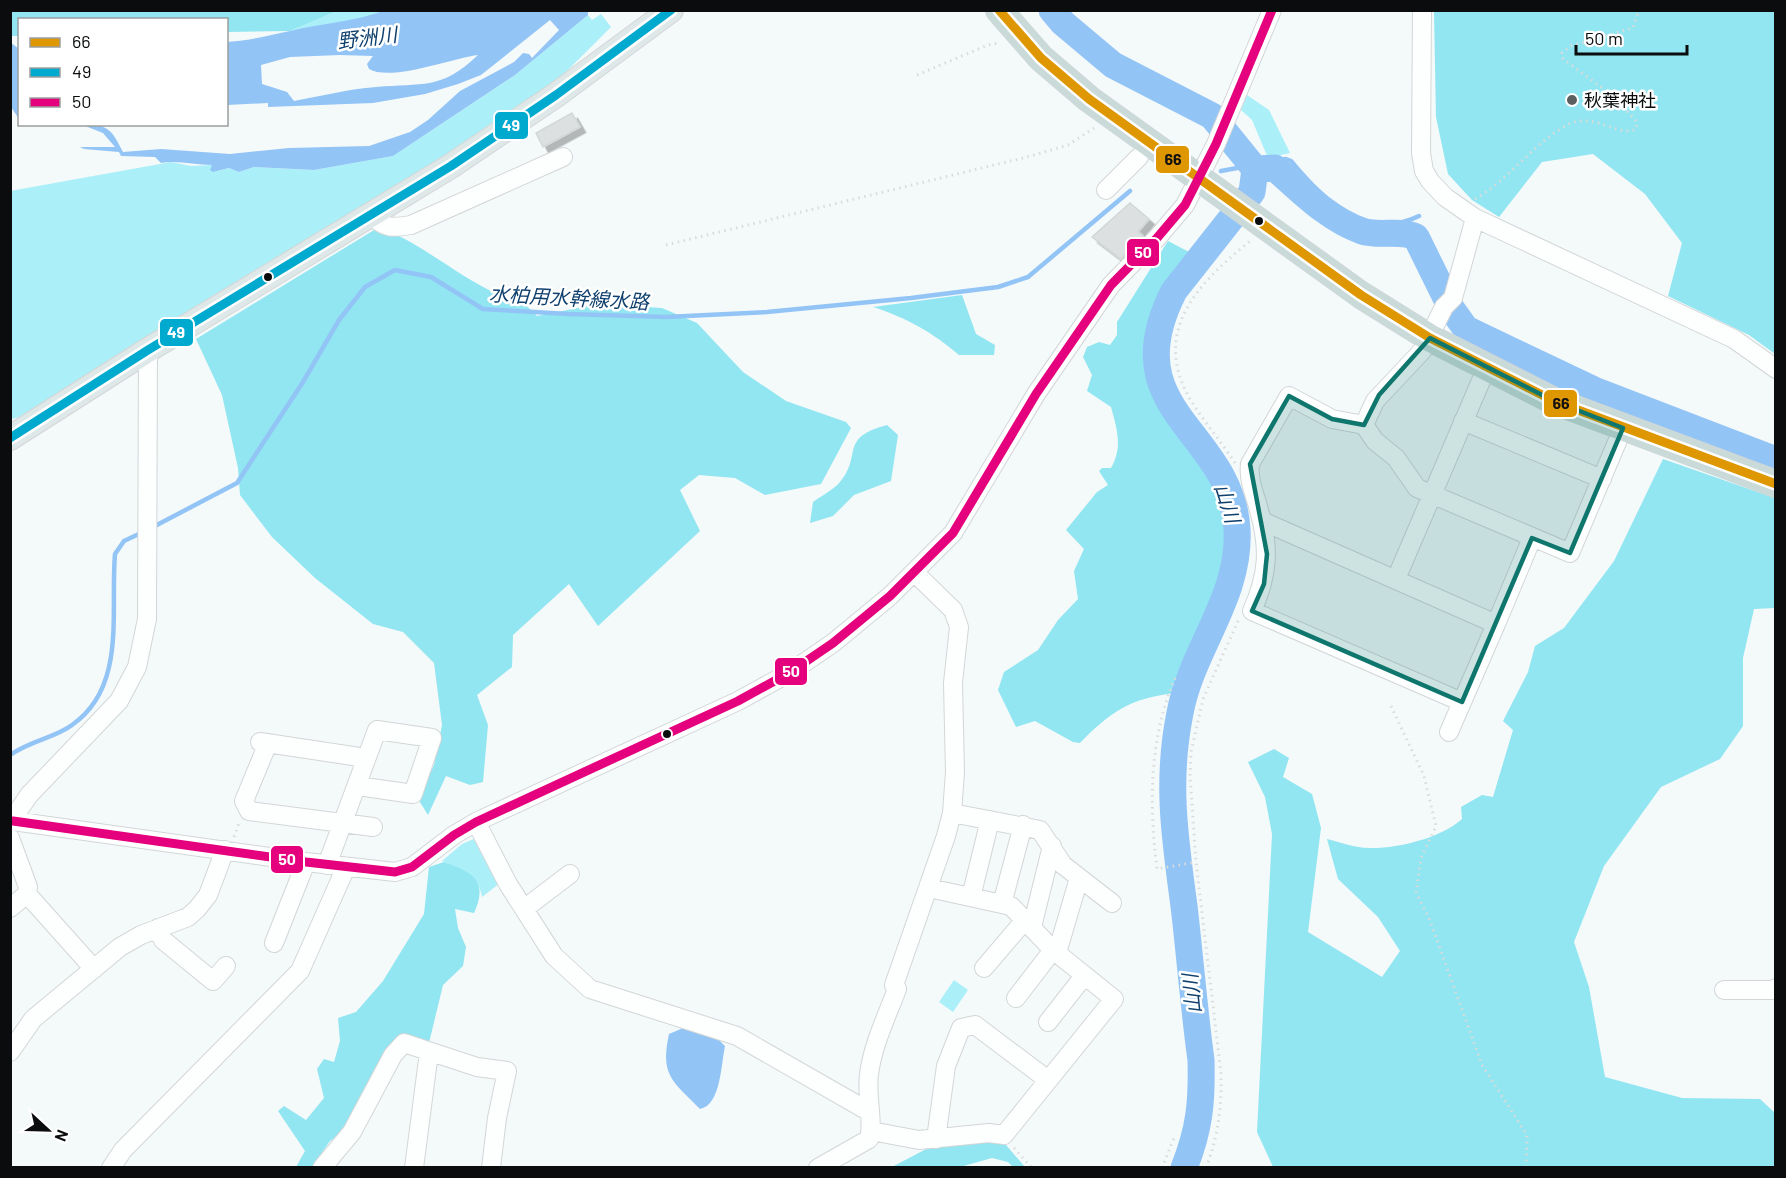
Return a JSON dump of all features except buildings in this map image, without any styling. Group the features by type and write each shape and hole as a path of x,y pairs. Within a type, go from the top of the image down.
{"highway":[{"path":"999,10 1041,58 1089,99 1361,295 1430,338 1486,369 1554,401 1776,484"}],"main road":[{"path":"10,438 148,350 451,166 537,108 671,10"}],"street":[{"path":"11,828 228,851 395,872 412,867 454,834 476,822 738,701 789,673 861,621 953,533 1036,394 1111,285 1157,238 1185,205 1216,144 1272,10"},
{"path":"1422,10 1419,129 1424,171 1445,197 1494,229 1734,339 1776,369"},
{"path":"371,215 380,224 392,229 411,225 563,158"},
{"path":"1106,190 1140,158"},
{"path":"1364,425 1379,395 1422,351 1449,303 1467,212"},
{"path":"10,908 27,894 28,887 11,828 29,795 119,701 132,681 147,619 148,350"},
{"path":"1396,579 1486,369"},
{"path":"1462,702 1252,611 1264,584 1267,554 1262,521 1248,477 1250,464 1289,396 1332,419 1364,425 1375,441 1396,458 1417,489 1570,554 1623,428"},
{"path":"1463,421 1602,478"},
{"path":"1262,521 1496,624"},
{"path":"1449,732 1532,538"},
{"path":"818,1167 869,1139 871,1131 868,1111 868,1076 872,1054 897,989 894,985 929,888 952,813 955,772 953,683 959,627 953,610 914,572"},
{"path":"327,865 377,730 432,738 413,794 358,786"},
{"path":"366,758 264,743 244,801 248,810 373,827"},
{"path":"952,813 1040,830 1063,865 1112,903"},
{"path":"971,897 990,820"},
{"path":"476,822 508,884 554,956 590,989 737,1036 868,1111"},
{"path":"1002,904 1023,825"},
{"path":"984,968 1029,924 1052,846"},
{"path":"10,1052 33,1019 132,939 188,917 197,909 208,895 228,851"},
{"path":"274,943 306,862"},
{"path":"111,1167 123,1150 300,971 346,867"},
{"path":"524,909 570,874"},
{"path":"1016,998 1055,952 1079,878"},
{"path":"871,1131 919,1140 989,1132 1004,1135 1113,999 1055,952 1016,910 1002,904 929,888"},
{"path":"27,894 94,969"},
{"path":"158,928 163,940 213,981 226,966"},
{"path":"1048,1022 1084,976"},
{"path":"1724,990 1773,990 1776,988"},
{"path":"936,1139 946,1066 961,1028 975,1025 1048,1080"},
{"path":"322,1167 338,1160 348,1137 393,1055 404,1043 477,1067 507,1071 497,1118 491,1167"},
{"path":"414,1167 429,1052"}],"path":[{"path":"1467,212 1486,192 1570,124 1596,121 1624,131 1631,132 1636,129 1637,123 1634,118 1613,96 1562,58 1562,53 1570,46 1633,28 1639,10"},
{"path":"917,75 999,42 1007,51"},
{"path":"1087,120 1104,133"},
{"path":"666,245 1068,146 1095,127"},
{"path":"1239,472 1189,397 1177,362 1176,343 1180,321 1190,299 1261,224"},
{"path":"1206,1167 1222,1109 1221,1073 1190,798 1191,752 1203,699 1241,611"},
{"path":"1175,678 1157,733 1152,776 1151,808 1157,869 1196,862"},
{"path":"1391,706 1424,776 1436,826 1420,858 1416,893 1429,918 1482,1065 1527,1136 1526,1167"},
{"path":"228,851 243,813 248,810"},
{"path":"1004,1135 1032,1167"},
{"path":"1162,1167 1174,1138"}],"highlighted area":[{"path":"1430,338 1554,401 1623,428 1570,553 1532,538 1462,702 1252,611 1264,584 1267,554 1250,464 1289,396 1332,419 1364,425 1379,395"}],"shaded area":[{"path":"11,10 337,10 290,31 228,32 228,18 18,18 18,36 11,36"},
{"path":"337,11 386,11 350,22 290,31"},
{"path":"1434,11 1775,11 1775,354 1749,335 1668,296 1682,243 1645,194 1593,154 1542,162 1499,217 1472,200 1448,174 1436,117"},
{"path":"601,14 611,27 545,93 48,411 11,419 10,191 171,162 191,166 212,165 218,171 229,168 239,172 254,167 314,170 393,156 515,75 588,15 592,20"},
{"path":"1247,95 1269,110 1290,153 1268,158 1252,120 1241,110"},
{"path":"379,227 497,294 522,303 537,316 598,304 662,308 697,323 743,372 786,401 846,422 851,428 821,484 765,495 735,478 699,475 680,490 700,531 598,626 569,584 513,635 512,667 477,695 488,725 483,782 470,785 446,776 428,815 418,799 434,765 442,725 434,663 403,632 373,624 315,578 272,537 240,495 238,468 222,395 196,339"},
{"path":"1168,241 1191,253 1157,301 1148,350 1152,376 1170,420 1217,483 1233,527 1232,569 1223,594 1190,657 1176,693 1146,698 1123,708 1102,722 1080,743 1073,742 1035,721 1016,727 998,690 1004,672 1038,650 1058,620 1078,599 1074,571 1084,549 1066,530 1097,492 1108,485 1099,471 1102,468 1111,468 1118,445 1111,407 1087,391 1092,375 1083,357 1087,347 1099,342 1110,345 1117,335 1117,322"},
{"path":"962,295 976,334 995,345 994,355 959,355 919,326 873,307"},
{"path":"887,425 898,435 891,481 854,495 833,516 810,523 813,502 840,482 847,472 857,442 872,430"},
{"path":"1663,459 1775,498 1775,608 1754,609 1743,658 1743,726 1720,759 1661,787 1604,866 1574,942 1589,987 1605,1077 1682,1098 1760,1099 1775,1113 1775,1167 1273,1167 1257,1132 1272,834 1265,797 1248,762 1274,749 1289,758 1283,777 1312,794 1321,828 1308,932 1382,977 1400,951 1378,917 1338,879 1327,839 1364,848 1392,847 1418,841 1443,832 1462,819 1461,807 1482,795 1493,797 1513,730 1503,721 1528,672 1535,646 1564,628 1614,561"},
{"path":"476,838 500,883 482,897 473,877 442,861 462,844"},
{"path":"444,862 470,874 475,879 480,893 474,913 455,909 458,928 466,947 463,966 443,985 429,1043 400,1035 342,1133 330,1141 312,1167 296,1167 305,1151 278,1111 284,1106 306,1120 324,1098 317,1069 324,1059 334,1062 340,1041 338,1018 356,1012 383,981 424,914 429,867"},
{"path":"954,980 968,990 953,1012 939,1002"},
{"path":"996,1142 1006,1145 1025,1167 1013,1167 1008,1162 992,1158 960,1167 890,1168 930,1147"}],"water":[{"name":"野洲川","path":"386,10 588,11 588,15 515,75 393,156 314,170 254,167 239,172 229,168 213,172 210,170 212,165 161,163 155,157 121,156 119,152 80,147 115,147 103,133 85,126 99,126 107,129 123,152 161,149 230,154 289,148 369,146 410,132 428,120 460,91 514,62 523,53 529,54 532,58 559,30 550,20 481,75 425,94 373,103 268,107 268,103 228,105 228,42 350,20","holes":["478,55 453,74 431,83 356,89 294,101 287,92 262,84 261,65 290,57 373,56 367,64 369,69 392,73"]},
{"path":"10,42 18,48 18,118 11,107"},
{"path":"683,1028 716,1037 725,1046 716,1092 707,1106 700,1109 676,1084 667,1068 669,1034"}],"waterway":[{"name":"山川","path":"1052,10 1063,23 1113,65 1212,116 1255,169 1252,192 1174,291 1159,332 1157,365 1165,393 1180,418 1216,467 1230,495 1237,529 1236,554 1224,600 1186,689 1173,763 1175,833 1201,1060 1199,1114 1194,1140 1184,1168"},
{"name":"水柏用水幹線水路","path":"1221,171 1286,159 1291,161 1317,190 1347,213 1381,224 1400,223 1419,216"},
{"path":"1255,169 1275,168 1316,204 1350,226 1369,233 1403,234 1416,237 1451,308 1466,329 1594,390 1771,458"},
{"name":"水柏用水幹線水路","path":"153,527 237,483 303,382 339,320 365,287 395,270 431,277 483,309 568,314 666,317 767,312 911,298 998,287 1028,277 1130,191"},
{"name":"水柏用水幹線水路","path":"10,755 72,725 89,709 101,690 112,647 115,554 124,541 143,532"}],"transit line":[{"name":"49","path":"10,438 148,350 451,166 556,95 671,10"},
{"name":"66","path":"999,10 1041,58 1089,99 1361,295 1430,338 1554,401 1776,484"},
{"name":"50","path":"13,821 306,862 395,872 412,867 454,835 476,822 738,701 789,673 833,643 890,596 953,533 1036,394 1111,285 1157,238 1185,205 1216,144 1272,10"}],"place":[{"name":"秋葉神社","path":"1572,100"}]}
